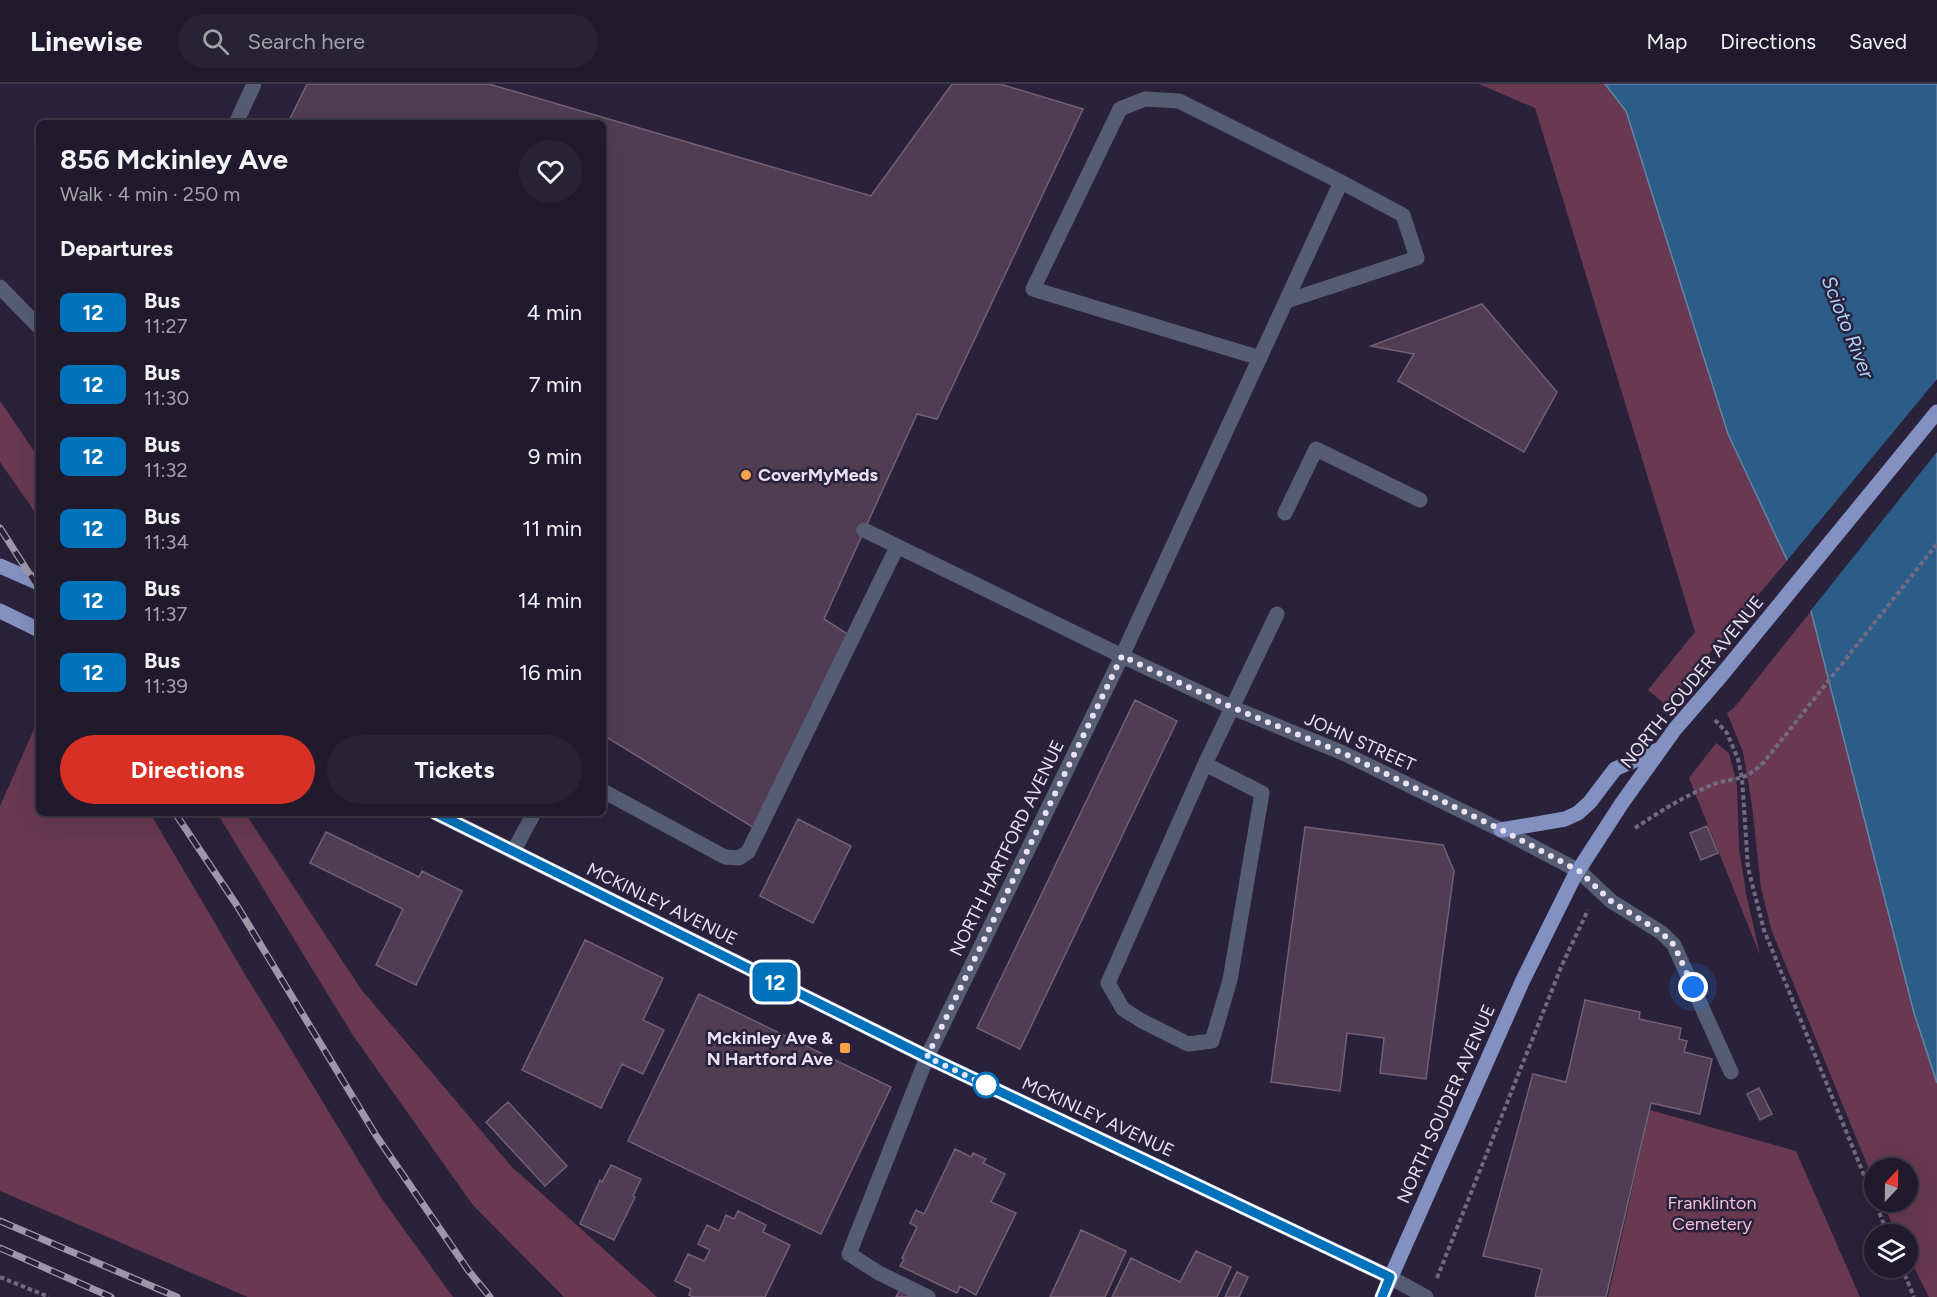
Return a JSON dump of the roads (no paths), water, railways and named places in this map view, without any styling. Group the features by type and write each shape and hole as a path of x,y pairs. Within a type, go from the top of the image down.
{"main road":[{"name":"NORTH SOUDER AVENUE","path":"1382,1297 1522,982 1579,871 1660,749 1937,412"},
{"path":"0,566 36,582"},
{"path":"0,612 36,629"},
{"path":"1502,830 1565,819 1578,813 1590,802 1615,769 1660,749"},
{"name":"MCKINLEY AVENUE","path":"442,816 927,1057 1390,1277"}],"street":[{"path":"237,120 254,84"},
{"path":"1260,358 1033,289 1120,109 1145,99 1179,101 1403,215 1417,258 1287,301"},
{"name":"NORTH HARTFORD AVENUE","path":"928,1297 879,1273 849,1254 927,1057 1122,656 1341,182"},
{"path":"0,286 36,324"},
{"path":"1285,513 1316,449 1420,500"},
{"name":"JOHN STREET","path":"864,530 1231,707 1343,753 1502,830 1579,871 1611,901 1662,933 1674,945 1731,1072"},
{"path":"606,793 725,857 739,858 748,852 897,547"},
{"path":"1204,764 1262,794 1230,980 1212,1041 1188,1044 1123,1009 1108,983 1204,764 1277,614"},
{"path":"513,852 532,816"},
{"path":"1390,1277 1430,1292"}],"water":[{"name":"Scioto River","path":"1605,84 1937,84 1937,1083 1914,1013 1811,611 1728,434 1626,111"}],"railway":[{"path":"0,528 36,584"},
{"path":"177,816 236,904 377,1137 468,1270 490,1297"},
{"path":"0,1221 177,1297"},
{"path":"0,1248 111,1297"}],"place":[{"name":"CoverMyMeds","path":"746,475"},
{"name":"Mckinley Ave & N Hartford Ave","path":"845,1048"}],"park label":[{"name":"Franklinton Cemetery","path":"1712,1213"}]}
